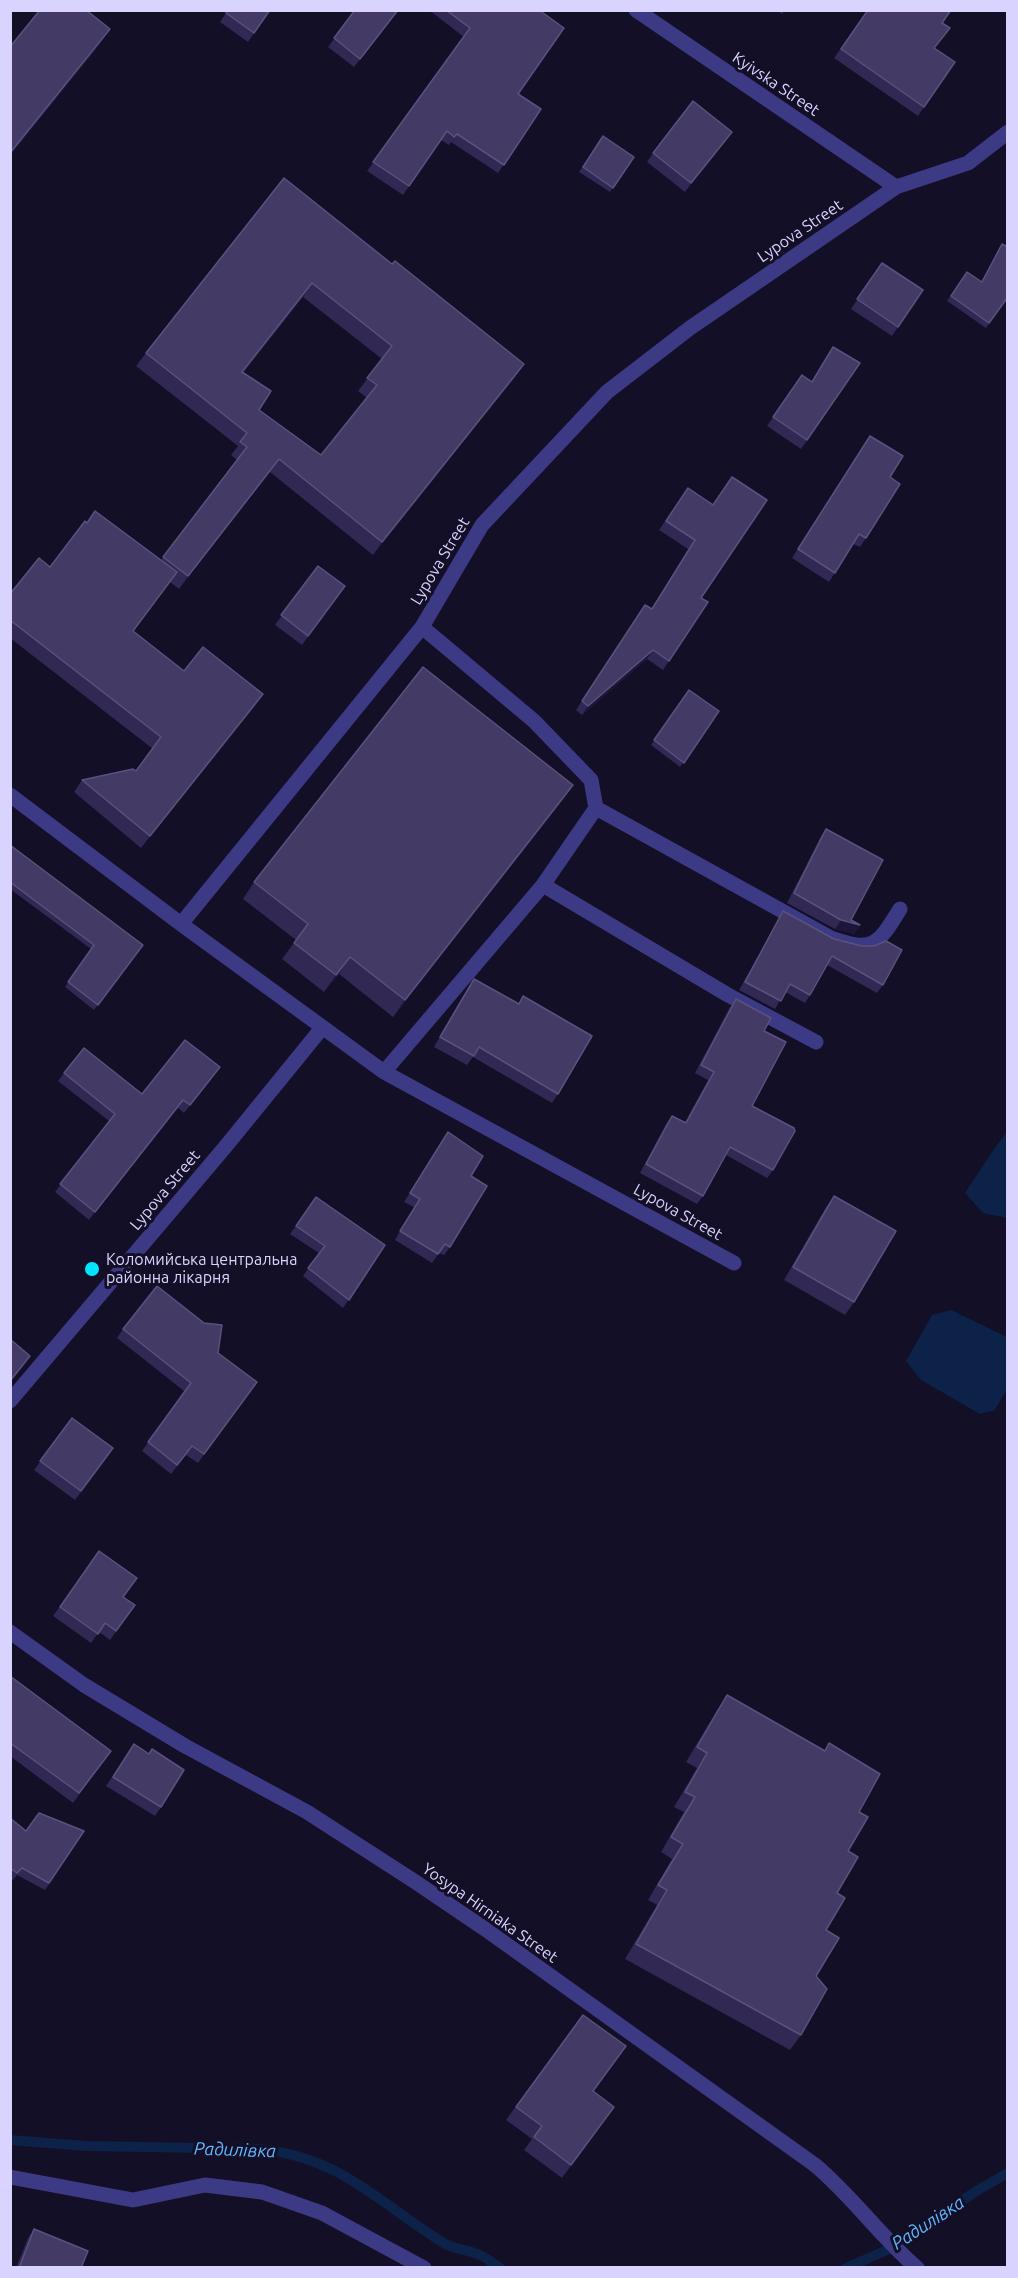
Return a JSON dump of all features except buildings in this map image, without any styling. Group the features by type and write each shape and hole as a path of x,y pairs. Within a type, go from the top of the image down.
{"street":[{"name":"Kyivska Street","path":"636,10 896,187"},
{"name":"Lypova Street","path":"596,808 591,780 534,721 422,627 482,525 608,392 690,328 896,187 968,164 1008,132"},
{"path":"181,924 422,627"},
{"name":"Lypova Street","path":"10,795 181,924 384,1072 734,1263"},
{"path":"384,1072 543,885 596,808 831,938 846,943 861,946 876,942 886,933 900,909"},
{"path":"543,885 728,995 816,1042"},
{"name":"Lypova Street","path":"10,1401 226,1146 322,1028"},
{"name":"Yosypa Hirniaka Street","path":"10,1632 84,1685 185,1746 307,1812 485,1929 815,2165 917,2268"},
{"path":"10,2177 133,2200 205,2185 262,2192 322,2213 424,2268"}],"water":[{"path":"1007,1132 1007,1218 983,1213 965,1193"},
{"path":"951,1310 1007,1337 1007,1389 995,1410 980,1414 921,1380 906,1361 932,1315"}],"waterway":[{"name":"Радилівка","path":"10,2140 86,2146 261,2149 289,2154 337,2172 378,2197 442,2242 451,2247 480,2255 500,2268"},
{"name":"Радилівка","path":"846,2268 887,2250 1008,2173"}],"place":[{"name":"Коломийська центральна районна лікарня","path":"92,1269"}]}
